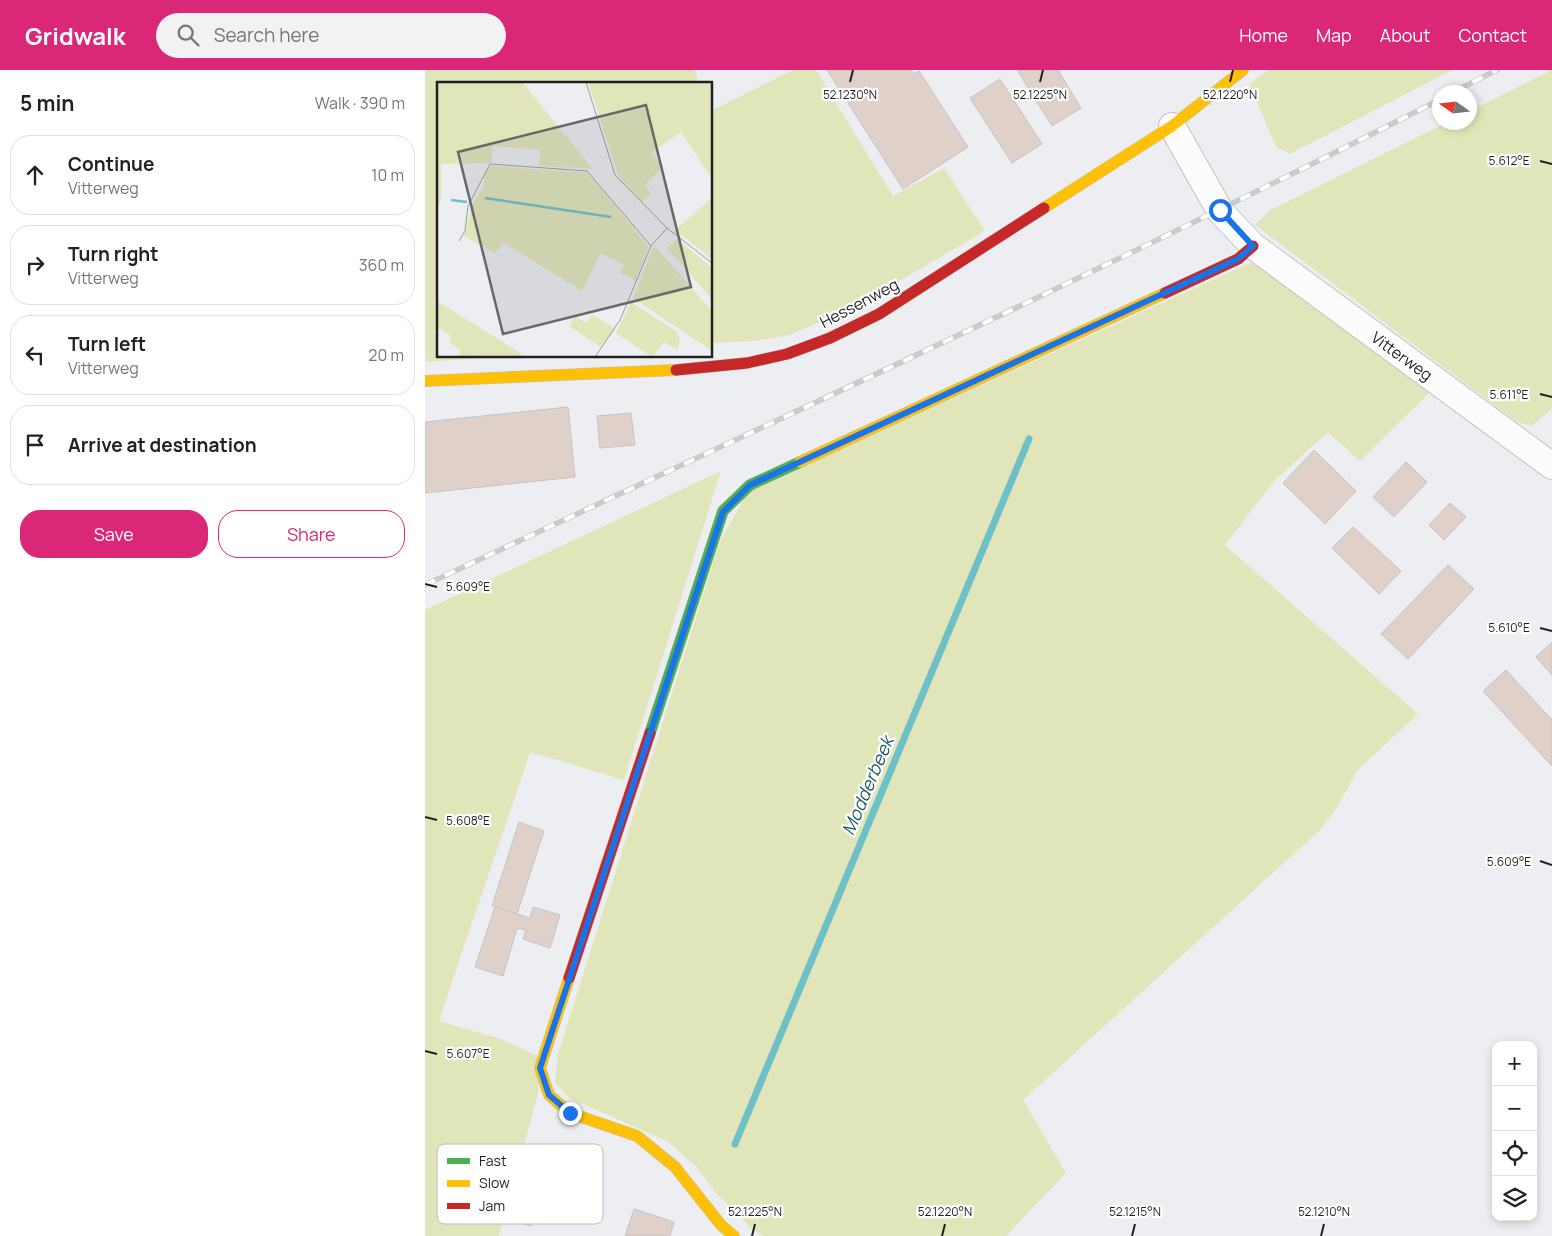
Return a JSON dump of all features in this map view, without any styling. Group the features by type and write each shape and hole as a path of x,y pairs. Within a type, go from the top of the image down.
{"street":[{"name":"Hessenweg","path":"425,381 686,370 747,363 787,354 830,338 879,314 1172,126 1243,70"},
{"name":"Vitterweg","path":"1172,126 1220,210 1253,246 1552,466"},
{"path":"734,1236 721,1225 675,1167 637,1136 570,1113 549,1095 540,1068 723,512 750,485 1238,259 1253,246"}],"green space":[{"path":"425,70 694,70 698,82 437,82 437,358 480,358 425,362"},
{"path":"793,70 816,70 893,196 944,168 985,231 860,304 790,335 754,341 713,343 713,110"},
{"path":"1268,70 1452,70 1290,154 1276,147 1249,84"},
{"path":"1552,70 1552,408 1532,426 1517,422 1255,225 1270,210 1432,130 1477,130 1477,108"},
{"path":"1256,260 1436,386 1360,461 1328,432 1274,481 1225,545 1418,714 1357,771 1336,809 1320,830 1023,1100 1066,1173 1006,1236 764,1236 754,1231 716,1193 696,1166 667,1141 569,1098 555,1082 558,1054 720,541 748,492"},
{"path":"721,471 624,780 530,752 439,1021 501,1039 540,1057 538,1094 524,1144 437,1144 437,1224 502,1224 499,1236 425,1236 425,610"}],"building":[{"path":"827,70 911,70 914,74 919,71 968,147 903,189"},
{"path":"1017,70 1058,70 1081,108 1052,126"},
{"path":"1000,79 1042,144 1012,163 970,98"},
{"path":"568,407 575,477 425,493 425,422"},
{"path":"631,413 635,445 600,448 597,416"},
{"path":"1314,450 1356,491 1325,524 1283,483"},
{"path":"1406,462 1427,482 1394,517 1373,497"},
{"path":"1450,503 1466,517 1444,540 1429,525"},
{"path":"1353,527 1401,571 1379,594 1332,548"},
{"path":"1448,565 1474,589 1408,659 1381,634"},
{"path":"1552,642 1552,675 1536,657"},
{"path":"1506,670 1552,720 1552,766 1483,691"},
{"path":"519,822 544,831 517,914 492,906"},
{"path":"495,907 530,918 533,907 560,915 550,948 523,939 526,930 517,928 503,976 475,967"},
{"path":"634,1209 674,1222 670,1236 625,1236"}],"waterway":[{"name":"Modderbeek","path":"735,1144 1029,439"}],"railway":[{"path":"1467,85 1497,70"},
{"path":"425,585 1061,286 1432,104"}],"traffic: fast":[{"path":"650,733 723,511 750,485 800,462"}],"traffic: slow":[{"path":"1044,208 1172,126 1243,70"},
{"path":"800,462 1165,293"},
{"path":"425,381 676,370"},
{"path":"569,978 540,1068 549,1095 570,1113 637,1136 675,1167 721,1225 734,1236"}],"traffic: jam":[{"path":"676,370 747,363 787,354 830,338 879,314 1044,208"},
{"path":"1165,293 1238,259 1253,246"},
{"path":"569,978 650,733"}],"route":[{"path":"570,1113 549,1095 540,1068 723,512 750,485 1238,259 1253,246 1220,210"}]}
